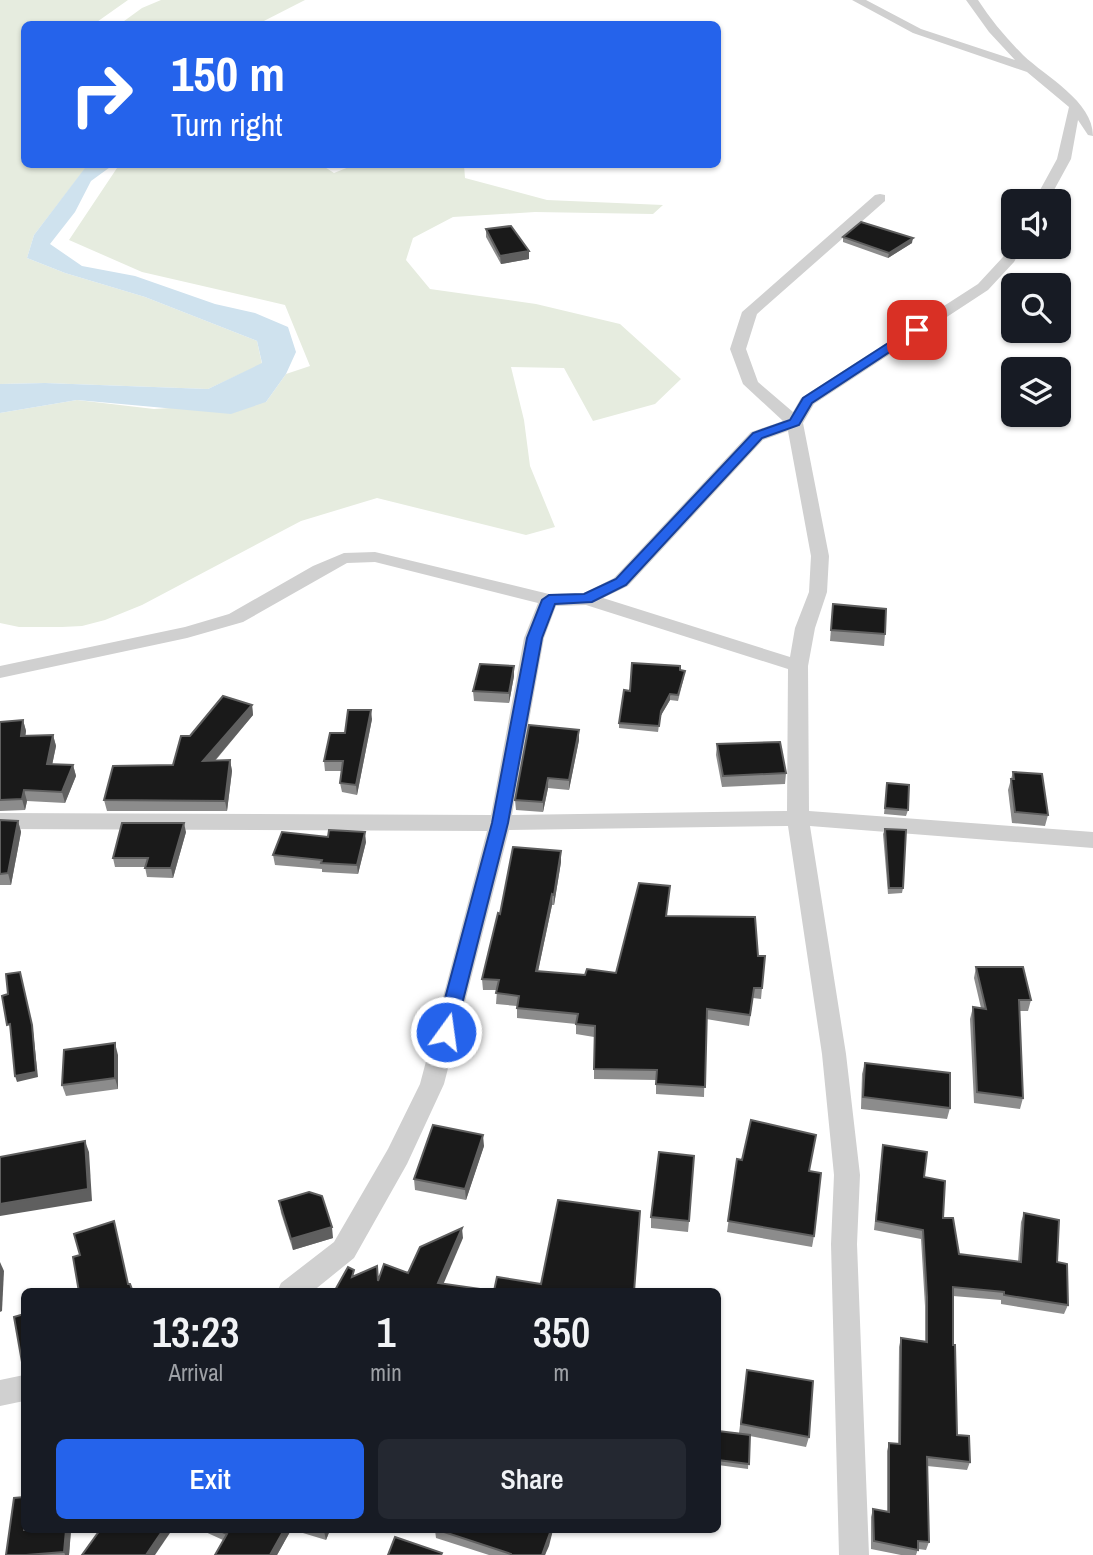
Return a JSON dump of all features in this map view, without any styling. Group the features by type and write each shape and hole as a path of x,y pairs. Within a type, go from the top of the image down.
{"street":[{"path":"858,0 917,31 1029,69 1087,106 1093,132"},
{"path":"972,0 979,12 1029,69"},
{"path":"1048,189 1087,106"},
{"path":"853,1555 844,1244 847,1175 834,1054 798,818 798,666 805,628 818,592 820,556 795,423 751,384 738,349 750,312 880,198"},
{"path":"587,599 621,582 758,436 795,423 807,401 983,287 1009,259"},
{"path":"0,672 187,632 236,618 344,558 375,557 549,600 587,599 798,666"},
{"path":"296,1288 344,1250 398,1156 432,1084 500,823 534,638 549,600"},
{"path":"0,821 500,823 798,818 1093,840"},
{"path":"0,1393 21,1389"}],"shaded area":[{"path":"0,0 128,0 98,21 21,21 21,168 86,168 34,235 27,258 65,273 145,297 257,341 262,364 208,389 0,384"},
{"path":"161,0 305,0 264,21 124,21 142,8"},
{"path":"117,168 326,168 334,173 346,168 464,168 465,178 547,200 663,205 653,214 535,212 453,217 413,238 406,260 430,289 536,304 620,324 681,379 655,404 593,421 564,368 511,367 524,420 530,466 555,527 526,535 377,498 301,521 142,605 105,620 82,626 62,627 19,627 0,623 0,413 77,400 154,409 266,402 286,374 310,366 285,305 142,272 69,240"}],"water":[{"path":"85,168 109,168 91,181 75,212 50,244 82,266 135,276 215,304 255,313 288,327 296,352 286,374 266,402 231,414 77,400 0,413 0,384 208,389 262,363 257,341 145,297 65,273 27,258 34,235"}],"building":[{"path":"861,222 913,238 889,253 843,237"},
{"path":"511,226 529,251 500,256 486,229"},
{"path":"833,604 886,609 885,634 831,630"},
{"path":"632,663 680,666 680,670 685,671 678,695 670,694 661,711 659,726 619,723 624,690 630,691"},
{"path":"480,664 514,666 509,693 473,691"},
{"path":"223,696 252,705 203,761 230,760 225,801 104,800 113,766 173,765 181,736 190,736"},
{"path":"348,710 371,710 356,785 340,783 343,761 324,761 330,733 345,733"},
{"path":"23,720 21,736 53,735 47,764 73,765 62,792 24,790 22,799 0,800 0,722"},
{"path":"529,725 579,730 569,780 548,778 543,802 515,800"},
{"path":"780,742 786,773 723,776 717,744"},
{"path":"1013,772 1042,774 1048,815 1015,812 1011,779 1014,779"},
{"path":"887,783 909,785 908,810 885,808"},
{"path":"0,820 18,821 8,873 0,874"},
{"path":"122,823 184,823 171,868 145,868 148,858 113,858"},
{"path":"885,829 906,830 903,888 889,888"},
{"path":"329,830 365,832 357,865 321,863 322,860 273,855 282,832 328,837"},
{"path":"513,847 561,851 554,895 552,894 536,971 585,975 587,969 616,973 639,883 670,886 666,916 755,917 758,956 765,956 762,988 754,988 750,1015 707,1009 705,1087 656,1084 657,1070 594,1069 595,1026 576,1024 578,1014 517,1008 519,996 496,993 499,980 482,979 498,913 500,914"},
{"path":"976,967 1023,967 1031,1000 1019,1000 1023,1098 977,1092 973,1007 986,1009"},
{"path":"20,972 32,1025 36,1072 15,1076 10,1024 7,1025 2,996 8,994 6,974"},
{"path":"115,1043 115,1078 62,1085 64,1050"},
{"path":"865,1063 950,1073 950,1108 863,1097"},
{"path":"751,1120 816,1135 809,1171 821,1173 814,1236 728,1221 737,1159 742,1160"},
{"path":"433,1125 483,1135 465,1189 414,1179"},
{"path":"85,1141 88,1189 0,1204 0,1157"},
{"path":"883,1145 927,1152 924,1177 945,1181 943,1218 953,1218 959,1254 1021,1262 1024,1213 1059,1220 1057,1262 1067,1264 1068,1305 1004,1295 1004,1292 953,1287 957,1435 969,1436 970,1462 927,1457 929,1542 918,1541 918,1550 874,1541 873,1509 889,1512 889,1443 900,1444 901,1338 927,1342 923,1230 876,1221"},
{"path":"659,1152 694,1156 689,1221 651,1217"},
{"path":"309,1192 322,1196 332,1227 291,1239 279,1201"},
{"path":"558,1200 640,1211 634,1288 495,1288 497,1277 541,1284"},
{"path":"114,1221 128,1284 132,1288 78,1288 73,1257 80,1255 74,1234"},
{"path":"462,1228 438,1283 473,1288 336,1288 348,1267 354,1270 352,1277 377,1266 378,1281 384,1264 408,1273 420,1247"},
{"path":"21,1315 21,1356 14,1317"},
{"path":"747,1370 813,1381 809,1437 741,1424"},
{"path":"721,1431 750,1435 749,1464 721,1460"},
{"path":"21,1497 21,1533 66,1533 64,1552 6,1555 14,1498"},
{"path":"98,1533 161,1533 146,1555 82,1555"},
{"path":"225,1533 282,1533 270,1555 215,1555 227,1534"},
{"path":"447,1533 550,1533 542,1555 511,1554"},
{"path":"395,1537 442,1553 388,1555"}],"route":[{"path":"446,1032 500,823 534,638 549,600 587,599 621,582 758,436 795,423 807,401 917,330"}]}
